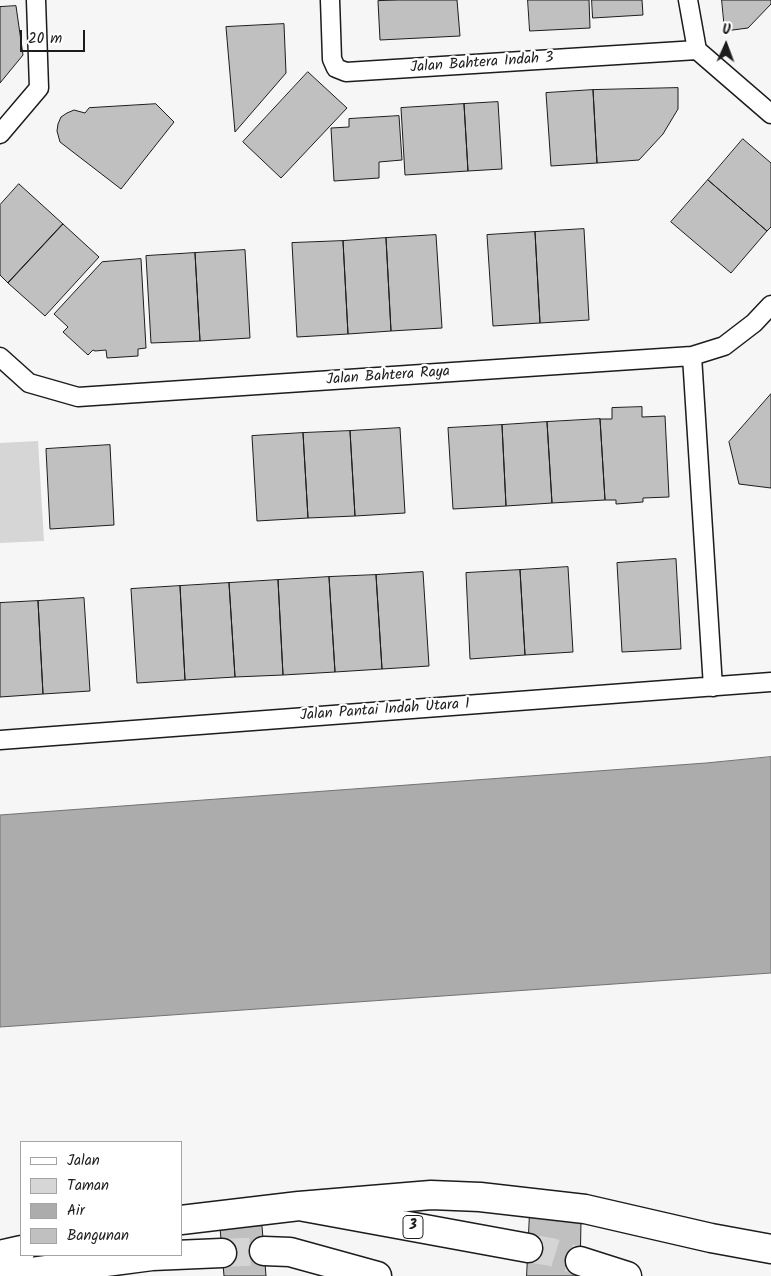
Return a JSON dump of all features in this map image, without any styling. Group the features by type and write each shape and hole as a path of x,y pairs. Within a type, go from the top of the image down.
{"highway":[{"path":"299,1206 431,1195 480,1197 585,1209 711,1238 771,1249"},
{"name":"3","path":"182,1220 299,1206 528,1248"},
{"path":"0,1256 20,1250"},
{"path":"264,1251 290,1252 377,1276"},
{"path":"182,1255 222,1253"},
{"path":"0,1276 152,1256"},
{"path":"580,1261 627,1276"}],"street":[{"path":"0,134 39,88 36,0"},
{"name":"Jalan Bahtera Indah 3","path":"330,0 332,59 336,68 346,72 697,50"},
{"path":"688,0 697,50 771,114"},
{"name":"Jalan Bahtera Raya","path":"0,357 29,383 78,397 692,356 724,346 754,323 771,304"},
{"path":"692,356 713,687"},
{"name":"Jalan Pantai Indah Utara 1","path":"0,740 771,682"}],"green space":[{"path":"38,441 44,541 0,543 0,443"}],"water":[{"path":"771,757 771,973 0,1027 0,815"}],"building":[{"path":"457,0 460,36 380,40 378,1"},
{"path":"528,0 589,0 590,28 530,31"},
{"path":"592,0 642,0 643,15 593,18"},
{"path":"722,0 771,0 771,4 748,28 725,31"},
{"path":"16,6 23,55 0,83 0,7"},
{"path":"284,24 286,73 235,132 226,27"},
{"path":"308,72 347,108 281,178 243,142"},
{"path":"678,88 678,109 663,134 639,160 597,163 593,90"},
{"path":"593,90 597,163 551,166 546,93"},
{"path":"498,102 502,169 468,171 464,104"},
{"path":"156,104 174,122 121,189 60,142 57,131 61,117 74,110 85,113 89,108"},
{"path":"464,104 468,171 405,175 401,108"},
{"path":"399,116 402,160 379,162 379,178 334,181 331,128 349,127 349,119"},
{"path":"743,139 771,163 771,227 767,231 708,180"},
{"path":"708,180 767,231 731,273 671,222"},
{"path":"19,184 63,224 8,283 0,275 0,205"},
{"path":"63,224 99,257 45,316 8,283"},
{"path":"584,229 589,320 540,323 535,232"},
{"path":"535,232 540,323 493,326 487,235"},
{"path":"436,235 442,328 391,331 386,238"},
{"path":"386,238 391,331 348,334 343,241"},
{"path":"343,241 348,334 297,337 292,243"},
{"path":"245,250 250,338 200,341 195,253"},
{"path":"195,253 200,341 151,343 146,256"},
{"path":"141,259 146,348 138,349 138,356 107,358 106,350 93,350 88,355 63,332 68,327 54,314 102,262"},
{"path":"771,394 771,488 739,484 729,442"},
{"path":"642,407 642,417 665,416 669,497 643,498 643,502 616,504 616,500 605,500 600,419 612,419 612,408"},
{"path":"600,419 605,500 552,503 547,422"},
{"path":"547,422 552,503 506,506 502,425"},
{"path":"502,425 506,506 453,509 448,428"},
{"path":"400,428 405,513 355,516 350,431"},
{"path":"350,431 355,516 308,518 303,433"},
{"path":"303,433 308,518 257,521 252,436"},
{"path":"110,445 114,525 50,529 46,449"},
{"path":"676,559 681,649 622,652 617,563"},
{"path":"568,567 573,652 525,655 520,570"},
{"path":"520,570 525,655 470,659 466,573"},
{"path":"423,572 429,666 382,669 376,575"},
{"path":"376,575 382,669 335,672 329,577"},
{"path":"329,577 335,672 283,675 278,580"},
{"path":"278,580 283,675 235,677 229,583"},
{"path":"229,583 235,677 185,680 180,586"},
{"path":"180,586 185,680 137,683 131,589"},
{"path":"84,598 90,691 43,694 38,601"},
{"path":"38,601 43,694 0,697 0,603"},
{"path":"530,1211 581,1220 580,1276 527,1276"},
{"path":"262,1226 266,1276 224,1276 220,1227"}],"tunnel":[{"path":"528,1248 551,1252 580,1261"},
{"path":"222,1253 264,1251"}]}
